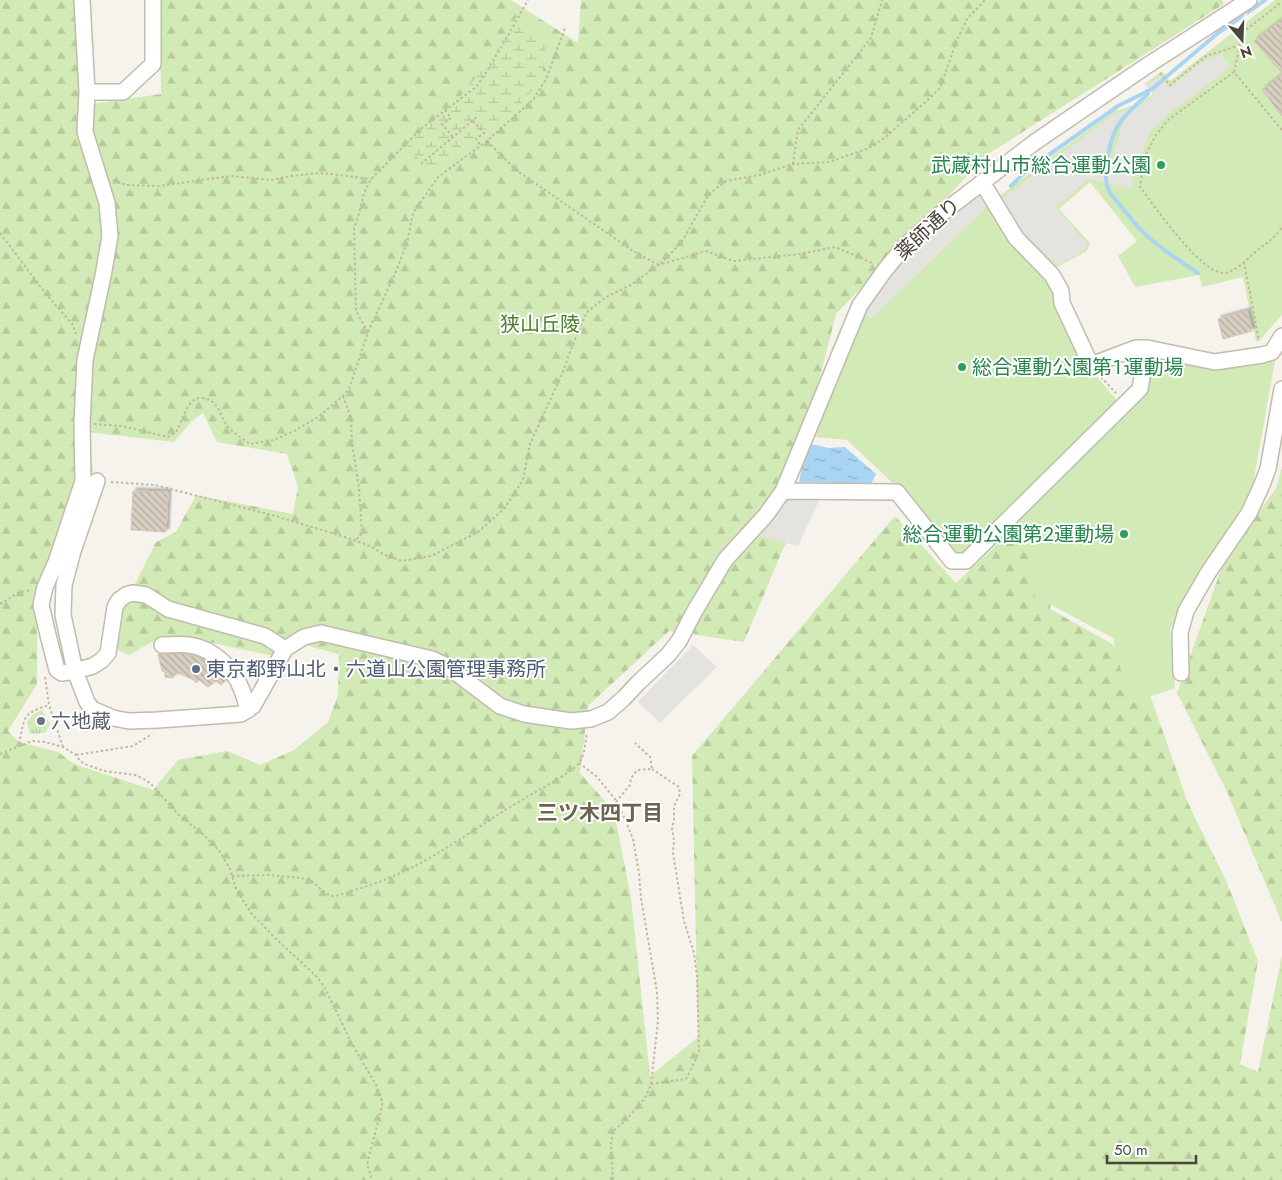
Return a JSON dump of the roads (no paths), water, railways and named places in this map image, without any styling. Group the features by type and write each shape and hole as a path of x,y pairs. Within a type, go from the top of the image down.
{"street":[{"path":"82,0 87,92 85,132 107,203 110,236 85,360 82,423 83,480 66,536 45,587 41,605 48,635 57,670 62,673 75,672 93,666 108,653 115,606 119,600 133,593 146,595 168,609 265,636 285,649 253,706 248,710 241,714 230,716 129,721 113,718 92,709 87,702 75,672 63,615 64,585 73,551 97,482"},
{"path":"87,92 123,92 152,64 153,0"},
{"name":"薬師通り","path":"285,649 304,637 321,634 432,659 447,666 500,706 524,714 571,721 591,719 608,712 668,655 679,641 724,560 766,515 783,491 860,305 904,247 937,217 1035,142 1145,67 1249,0"},
{"path":"982,182 1016,238 1052,275 1061,291 1062,303 1091,365 1136,348 1147,348 1215,362 1262,355 1272,352 1282,336"},
{"path":"783,491 897,492 952,561 966,561 1140,389 1147,348"},
{"path":"1181,673 1180,633 1186,611 1200,586 1249,513 1261,488 1268,470 1282,389"},
{"path":"162,645 190,645 205,649 216,655 234,674 241,687 248,710"}],"water":[{"path":"807,443 829,448 845,447 876,474 871,484 799,482"}],"waterway":[{"path":"1011,186 1026,171 1118,106 1152,89 1218,33 1265,0"},
{"path":"1147,91 1148,94 1121,121 1113,136 1106,166 1107,184 1112,196 1147,236 1198,273"}],"place":[{"name":"武蔵村山市総合運動公園","path":"1161,165"},
{"name":"総合運動公園第１運動場","path":"962,367"},
{"name":"総合運動公園第２運動場","path":"1124,534"},
{"name":"東京都野山北・六道山公園管理事務所","path":"196,669"},
{"name":"六地蔵","path":"41,721"}],"district":[{"name":"三ツ木四丁目","path":"600,813"}],"park label":[{"name":"狭山丘陵","path":"540,324"}]}
